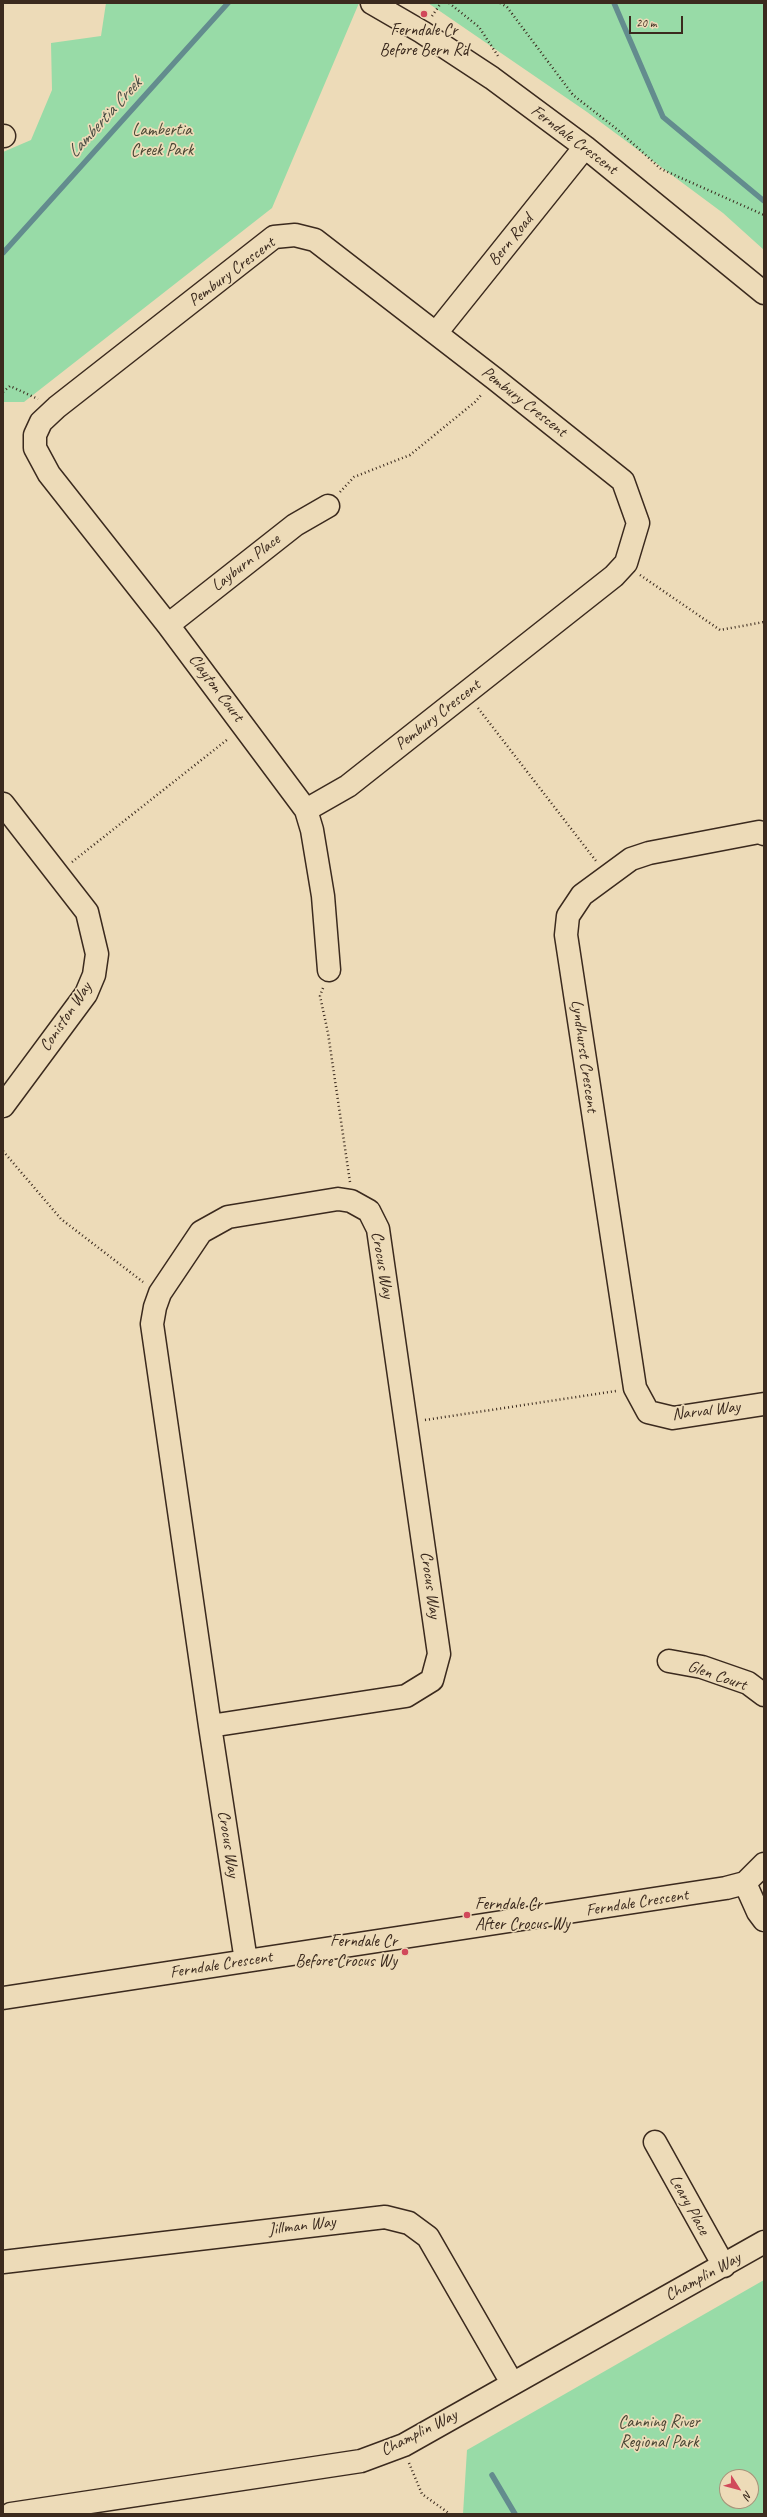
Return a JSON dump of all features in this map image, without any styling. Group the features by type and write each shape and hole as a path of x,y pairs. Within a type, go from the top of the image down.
{"street":[{"name":"Ferndale Crescent","path":"372,3 422,32 492,78 585,147 764,293"},
{"name":"Bern Road","path":"436,334 585,147"},
{"name":"Pembury Crescent","path":"35,435 41,422 57,407 274,237 295,235 315,240 495,379 623,481 638,523 626,563 614,576 348,786 306,810"},
{"name":"Clayton Court","path":"35,435 35,448 49,474 168,625 306,810 312,830 323,896 329,970"},
{"name":"Layburn Place","path":"168,625 296,525 328,506"},
{"name":"Coniston Way","path":"3,804 87,912 97,954 94,975 86,994 3,1106"},
{"name":"Lyndhurst Crescent","path":"648,1412 635,1388 566,935 568,916 582,895 605,876 631,859 649,853 759,832 764,834"},
{"name":"Crocus Way","path":"210,1726 406,1696 432,1680 439,1654 378,1229 370,1211 350,1201 338,1199 228,1217 201,1232 160,1293 155,1307 152,1324 210,1726 246,1961"},
{"name":"Narval Way","path":"648,1412 672,1418 764,1404"},
{"name":"Glen Court","path":"669,1661 702,1667 748,1684 764,1695"},
{"path":"764,1864 745,1883 758,1912 764,1920"},
{"name":"Ferndale Crescent","path":"3,1998 672,1897 726,1888 745,1883"},
{"name":"Leary Place","path":"656,2142 724,2266"},
{"name":"Jillman Way","path":"3,2262 385,2217 409,2223 428,2237 512,2383"},
{"name":"Champlin Way","path":"11,2514 361,2461 404,2445 512,2383 724,2266 764,2242"}],"path":[{"path":"500,3 507,6 573,94 618,130 661,170 764,215"},
{"path":"328,506 354,477 410,455 475,402 495,379"},
{"path":"3,392 10,386 57,407"},
{"path":"626,563 648,581 720,630 764,622"},
{"path":"465,694 510,748 589,851 605,876"},
{"path":"58,874 244,726"},
{"path":"329,970 320,996 328,1033 348,1160 350,1201"},
{"path":"3,1151 61,1219 132,1276 160,1293"},
{"path":"407,1423 635,1388"},
{"path":"404,2445 412,2472 422,2494 450,2514"}],"green space":[{"name":"Lambertia Creek Park","path":"106,3 359,3 272,208 24,402 3,402 3,152 31,140 52,90 51,43 101,36"},
{"path":"428,3 764,3 764,250 723,213 587,112"},
{"name":"Canning River Regional Park","path":"764,2280 764,2514 463,2514 467,2450"}],"waterway":[{"name":"Lambertia Creek","path":"3,253 228,3"},
{"name":"Lambertia Creek","path":"614,3 663,117 764,201"},
{"path":"492,2475 515,2514"}],"place":[{"name":"Ferndale Cr Before Bern Rd","path":"424,14"},
{"name":"Ferndale Cr After Crocus Wy","path":"467,1915"},
{"name":"Ferndale Cr Before Crocus Wy","path":"405,1952"}]}
